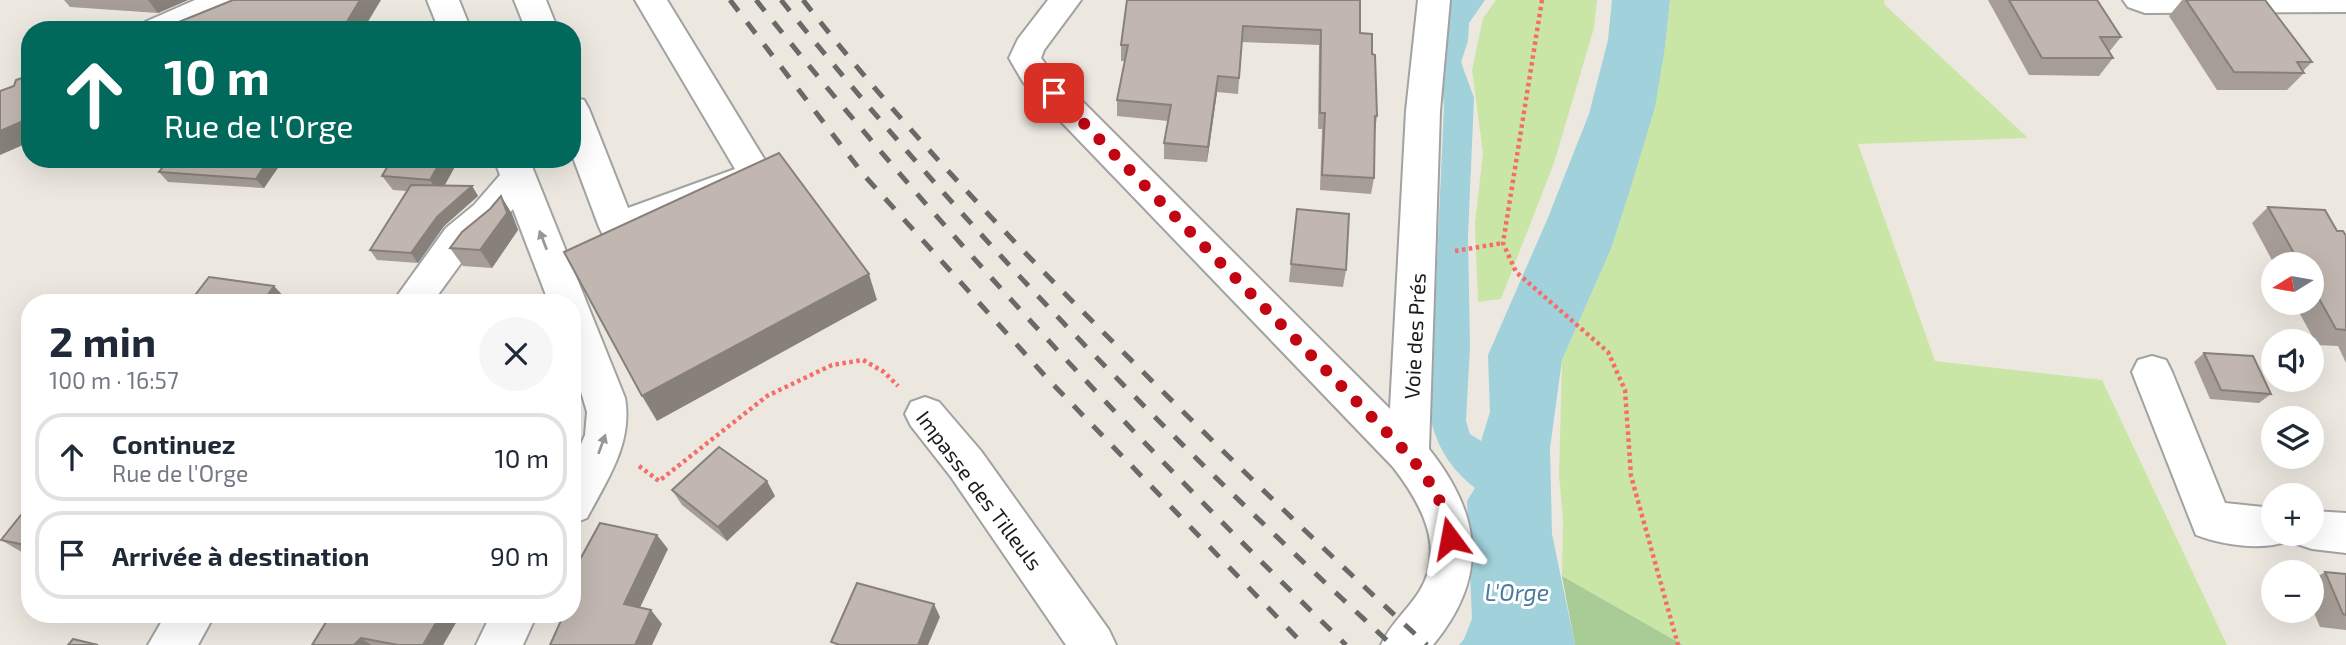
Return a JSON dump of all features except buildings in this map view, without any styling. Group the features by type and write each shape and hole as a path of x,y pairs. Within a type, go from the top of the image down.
{"street":[{"path":"176,21 223,0"},
{"path":"443,0 451,21"},
{"path":"530,0 538,21"},
{"path":"581,133 617,227 756,174 651,0"},
{"path":"1065,0 1029,47 1025,58 1035,74 1408,454 1425,474 1447,512 1453,564 1436,606 1404,645"},
{"name":"Voie des Prés","path":"1408,454 1423,111 1434,0"},
{"path":"2139,0 2145,3 2346,2"},
{"path":"418,294 459,238 487,215 515,168"},
{"path":"515,168 564,294"},
{"path":"581,338 606,401 608,422 603,442 581,487"},
{"path":"2152,372 2211,522 2261,526"},
{"name":"Impasse des Tilleuls","path":"925,414 966,464 1093,645"},
{"path":"2324,531 2346,533"},
{"path":"171,645 186,623"},
{"path":"499,645 510,623"}],"path":[{"path":"1542,0 1503,243 1516,272 1608,352 1625,390 1630,476 1678,645"},
{"path":"1449,251 1503,243"},
{"name":"Impasse des Tilleuls","path":"603,442 660,481 767,397 832,365 863,360 884,372 925,414"}],"green space":[{"path":"1496,0 1597,0 1594,28 1554,163 1501,299 1478,302 1475,223 1483,153 1472,70 1483,18"},
{"path":"1670,0 1884,0 1885,5 2028,138 1858,144 1935,361 2102,380 2227,645 1683,645 1562,576 1563,521 1559,475 1562,360 1611,249 1630,190 1665,47"},
{"path":"1562,576 1683,645 1575,645"}],"water":[{"name":"L'Orge","path":"1452,0 1485,0 1469,23 1468,41 1461,62 1474,98 1468,236 1470,346 1466,421 1470,434 1481,441 1490,412 1488,355 1547,220 1589,114 1608,40 1612,0 1670,0 1655,107 1611,249 1562,360 1550,448 1552,534 1575,645 1459,645 1472,619 1467,501 1475,488 1458,473 1446,456 1436,438 1430,416 1444,107 1441,39 1442,25"}],"railway":[{"path":"730,0 863,174 1046,377 1304,645"},
{"path":"756,0 895,169 1040,332 1191,490 1346,645"},
{"path":"781,0 924,170 1074,334 1231,492 1392,645"},
{"path":"803,0 913,132 1031,258 1228,456 1427,645"}],"route":[{"path":"1054,93 1408,454 1425,474 1447,512 1450,538"}]}
